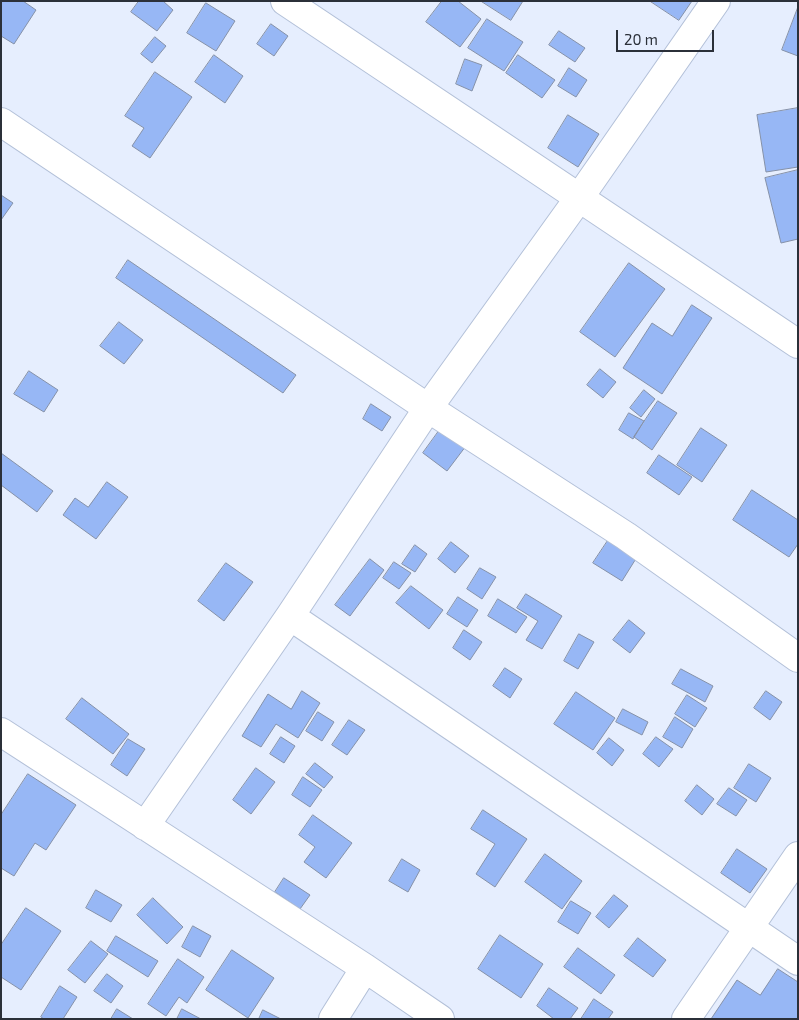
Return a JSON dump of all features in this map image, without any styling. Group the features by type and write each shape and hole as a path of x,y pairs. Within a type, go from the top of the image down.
{"street":[{"path":"285,1 798,344"},
{"path":"145,826 290,616 428,408 579,198 716,1"},
{"path":"1,122 428,408 626,536 798,658"},
{"path":"290,616 798,961"},
{"path":"1,732 365,968 440,1019"},
{"path":"686,1019 798,856"},
{"path":"332,1019 365,968"}],"building":[{"path":"1,1 23,1 36,10 14,44 1,36"},
{"path":"139,1 163,1 173,10 157,31 131,12"},
{"path":"442,1 458,1 481,19 460,47 426,22"},
{"path":"481,1 523,1 511,20"},
{"path":"650,1 692,1 679,20"},
{"path":"206,3 235,21 216,51 187,33"},
{"path":"798,7 798,56 782,50"},
{"path":"487,19 523,42 504,71 468,48"},
{"path":"271,24 288,36 274,56 257,44"},
{"path":"559,31 585,48 575,62 549,45"},
{"path":"155,37 166,46 152,63 141,54"},
{"path":"214,55 243,76 225,103 195,82"},
{"path":"518,55 555,80 542,98 506,73"},
{"path":"465,59 482,65 472,91 456,84"},
{"path":"569,68 587,80 576,97 558,86"},
{"path":"155,72 192,97 150,158 132,146 144,128 125,116"},
{"path":"798,108 798,167 766,172 757,115"},
{"path":"568,115 599,134 578,167 548,148"},
{"path":"798,170 798,239 781,243 765,178"},
{"path":"1,195 13,203 1,220"},
{"path":"128,260 296,375 283,393 116,278"},
{"path":"629,263 665,289 615,357 580,332"},
{"path":"692,305 712,318 662,394 623,368 652,323 672,336"},
{"path":"119,322 143,340 124,364 100,346"},
{"path":"600,369 616,382 603,398 587,385"},
{"path":"29,371 58,390 44,412 14,394"},
{"path":"644,390 655,399 641,417 630,408"},
{"path":"658,401 677,413 652,450 634,437"},
{"path":"371,404 391,417 382,431 363,419"},
{"path":"629,413 644,421 633,439 619,430"},
{"path":"444,424 469,442 447,471 423,453"},
{"path":"701,428 727,445 702,482 677,465"},
{"path":"1,453 53,491 37,512 1,485"},
{"path":"659,455 692,477 679,495 647,473"},
{"path":"107,482 128,497 96,539 63,515 75,498 88,507"},
{"path":"752,490 798,520 798,544 789,557 733,520"},
{"path":"609,539 637,557 622,581 593,563"},
{"path":"451,542 469,556 455,573 438,559"},
{"path":"415,545 427,554 415,572 402,564"},
{"path":"370,559 384,570 350,616 335,605"},
{"path":"394,562 411,573 399,589 383,578"},
{"path":"226,563 253,582 224,621 198,601"},
{"path":"480,568 496,577 482,599 467,589"},
{"path":"411,586 443,610 429,629 396,603"},
{"path":"526,594 562,616 542,649 526,640 538,621 517,608"},
{"path":"458,597 478,610 467,627 447,614"},
{"path":"498,599 527,617 516,633 488,616"},
{"path":"629,620 645,633 630,653 613,640"},
{"path":"464,630 482,642 470,660 453,648"},
{"path":"579,634 594,642 578,669 564,661"},
{"path":"505,668 522,679 510,698 493,686"},
{"path":"681,669 713,686 705,702 672,684"},
{"path":"302,691 320,703 298,738 276,724 261,747 242,736 268,694 291,709"},
{"path":"766,691 782,702 770,720 754,708"},
{"path":"576,692 615,718 593,750 554,724"},
{"path":"687,695 707,708 695,727 675,714"},
{"path":"82,698 129,734 113,754 66,719"},
{"path":"623,709 648,722 642,735 616,722"},
{"path":"318,712 334,722 322,741 306,731"},
{"path":"675,717 693,729 682,748 663,737"},
{"path":"349,720 365,730 347,755 332,745"},
{"path":"281,737 295,746 284,763 270,754"},
{"path":"656,737 673,749 659,767 643,754"},
{"path":"609,738 624,750 612,766 597,753"},
{"path":"128,739 145,749 127,776 111,765"},
{"path":"315,763 333,777 324,788 306,774"},
{"path":"749,764 771,778 756,802 734,788"},
{"path":"256,768 275,782 251,814 233,800"},
{"path":"28,774 76,805 46,850 35,843 14,876 1,868 1,815"},
{"path":"303,777 322,790 310,807 292,795"},
{"path":"697,785 714,799 702,815 685,801"},
{"path":"729,788 747,800 736,816 717,804"},
{"path":"483,810 527,839 495,887 476,874 495,844 471,829"},
{"path":"313,815 352,843 326,878 304,862 315,847 299,835"},
{"path":"737,849 767,869 750,893 721,873"},
{"path":"545,854 582,881 562,909 525,882"},
{"path":"402,859 420,870 408,892 389,881"},
{"path":"284,878 310,895 300,909 275,892"},
{"path":"96,890 122,905 111,922 86,908"},
{"path":"614,895 628,906 609,928 596,917"},
{"path":"153,898 183,927 167,944 137,915"},
{"path":"571,901 591,913 578,934 558,922"},
{"path":"26,908 61,931 21,990 1,977 1,945"},
{"path":"193,926 211,936 200,957 182,947"},
{"path":"500,935 543,964 521,998 478,969"},
{"path":"116,936 158,961 148,977 107,951"},
{"path":"638,938 666,960 653,977 624,956"},
{"path":"91,941 108,954 85,983 68,970"},
{"path":"578,948 615,975 601,994 564,967"},
{"path":"232,950 274,978 248,1018 206,990"},
{"path":"178,959 204,977 187,1003 179,997 166,1016 148,1004"},
{"path":"778,969 798,982 798,1019 711,1019 737,980 760,995"},
{"path":"107,974 123,986 111,1003 94,991"},
{"path":"60,986 77,997 63,1019 44,1019 41,1017"},
{"path":"549,988 578,1008 570,1019 554,1019 537,1006"},
{"path":"594,999 613,1012 608,1019 581,1019"},
{"path":"117,1009 133,1019 111,1019"},
{"path":"182,1009 201,1019 177,1019"},
{"path":"263,1010 281,1019 259,1019"}]}
